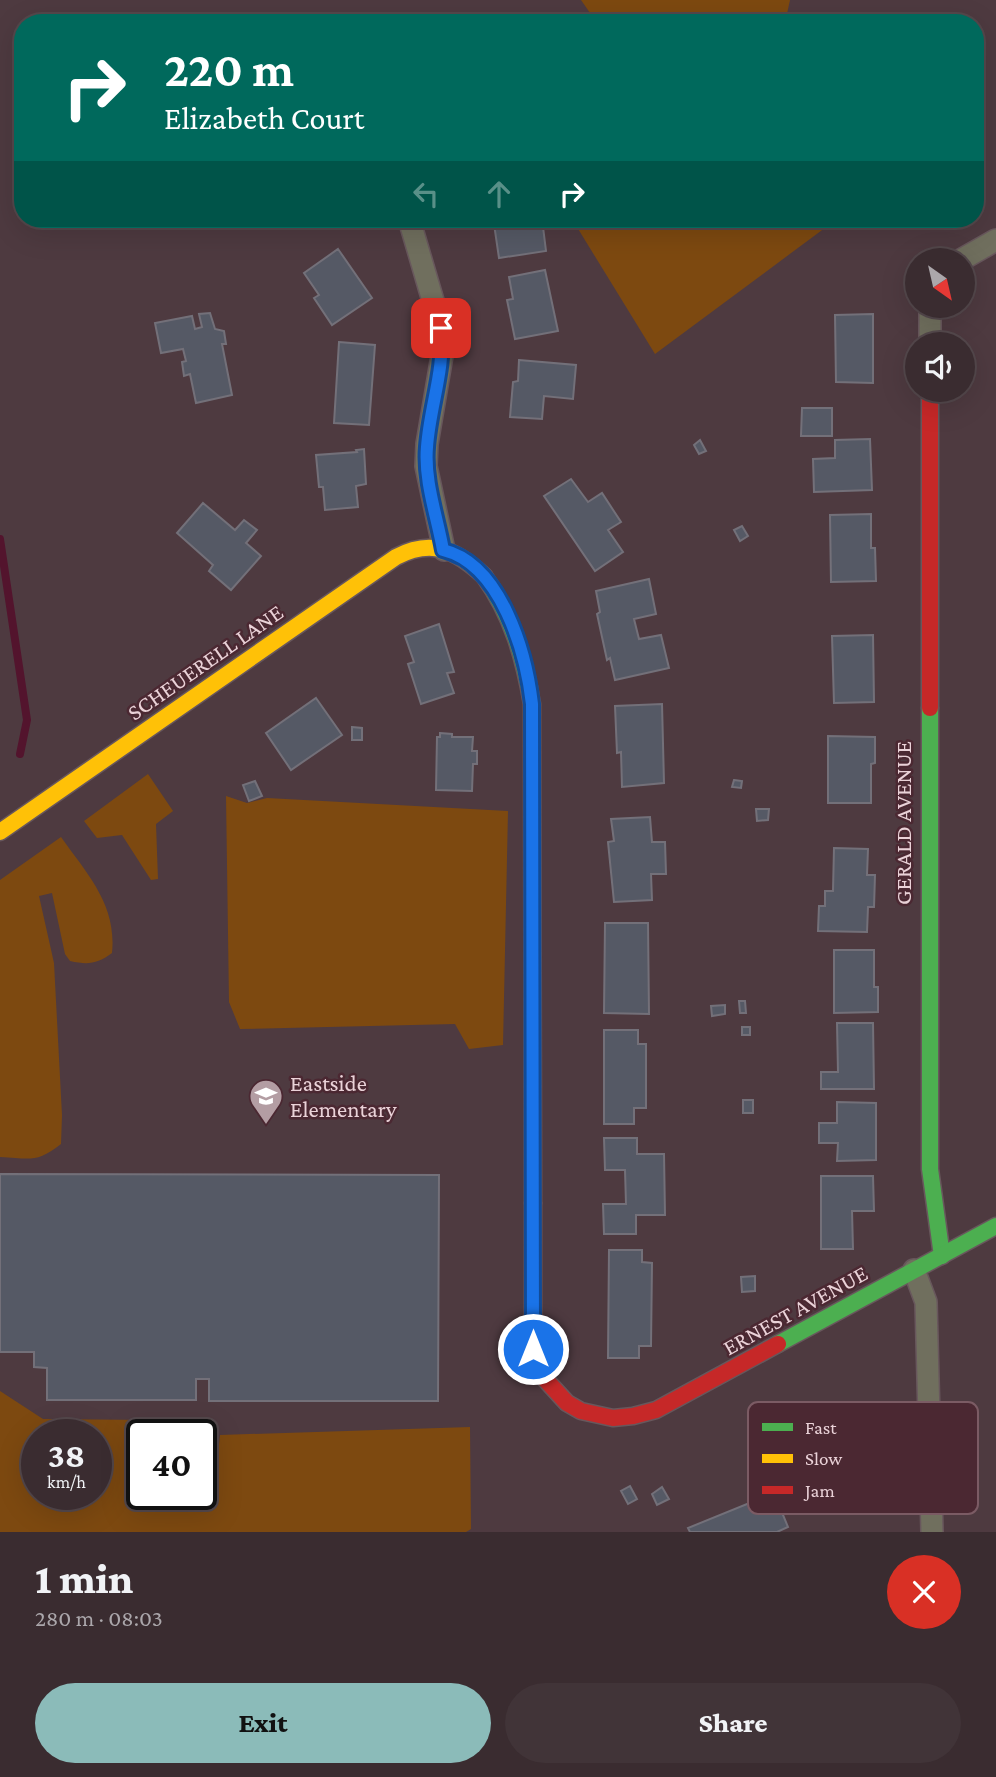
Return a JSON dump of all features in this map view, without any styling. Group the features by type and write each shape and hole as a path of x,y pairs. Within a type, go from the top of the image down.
{"street":[{"path":"412,228 441,328 443,350 427,444 426,466 443,550"},
{"path":"975,252 996,240"},
{"name":"GERALD AVENUE","path":"930,402 930,1169 942,1255"},
{"name":"SCHEUERELL LANE","path":"0,832 396,557 415,548 443,550"},
{"name":"ERNEST AVENUE","path":"443,550 455,552 473,564 483,575 508,614 528,670 532,704 534,1356 543,1377 555,1393 569,1406 589,1415 628,1418 656,1410 996,1226"},
{"path":"914,1270 926,1302 929,1402"},
{"path":"932,1514 932,1532"}],"shaded area":[{"path":"581,0 790,0 787,14 591,14"},
{"path":"578,228 825,228 655,354"},
{"path":"148,774 173,811 156,824 158,879 151,880 122,835 97,838 84,821"},
{"path":"226,796 247,803 267,798 508,811 503,1045 469,1049 455,1024 240,1029 229,1002"},
{"path":"61,837 99,891 110,920 112,953 92,963 70,961 65,954 52,893 39,896 54,963 62,1115 61,1144 38,1157 0,1157 0,880"},
{"path":"0,1391 43,1419 21,1419 21,1510 112,1510 112,1420 126,1420 126,1510 217,1510 220,1435 470,1427 471,1529 466,1532 0,1532"}],"building":[{"path":"495,228 543,228 546,251 499,258"},
{"path":"338,249 372,298 332,325 314,298 319,295 304,273"},
{"path":"545,270 558,331 515,339 507,300 513,299 509,277"},
{"path":"210,313 215,329 224,331 226,344 222,344 232,395 196,403 190,374 184,376 182,362 186,361 183,349 161,353 155,323 192,316 195,329 202,327 199,314"},
{"path":"873,314 873,383 836,382 835,315"},
{"path":"339,342 375,345 369,425 334,423"},
{"path":"519,360 576,365 573,399 544,396 542,419 510,417 513,382 518,381"},
{"path":"802,408 832,408 832,436 801,436"},
{"path":"870,439 872,490 814,492 813,459 835,458 835,440"},
{"path":"700,440 706,451 699,454 694,445"},
{"path":"364,449 366,484 356,486 358,507 325,510 323,487 319,487 316,455 357,452 356,450"},
{"path":"571,479 588,502 602,493 621,522 608,530 623,552 595,571 544,496"},
{"path":"203,503 235,530 244,520 257,530 246,543 261,556 231,590 209,571 213,565 177,533"},
{"path":"871,514 871,548 875,548 876,581 831,582 830,515"},
{"path":"742,526 748,536 740,541 734,530"},
{"path":"649,579 656,614 634,619 639,639 661,635 669,668 615,680 610,658 607,660 597,614 600,612 596,591"},
{"path":"439,624 454,672 447,673 454,693 421,704 408,664 414,662 405,636"},
{"path":"873,635 874,702 834,703 832,636"},
{"path":"316,698 342,735 291,770 266,733"},
{"path":"662,704 664,783 622,787 615,706"},
{"path":"352,727 362,728 362,740 352,740"},
{"path":"440,733 452,734 452,737 473,737 472,751 477,751 477,764 473,764 472,791 436,790 437,737 440,737"},
{"path":"828,736 875,737 875,763 871,764 871,803 828,803"},
{"path":"734,780 742,781 741,788 732,787"},
{"path":"255,781 262,796 249,801 243,785"},
{"path":"756,809 769,809 768,820 757,821"},
{"path":"650,817 652,842 665,842 666,874 651,874 652,900 614,902 608,842 614,841 611,819"},
{"path":"834,848 868,849 867,875 875,875 874,907 868,907 867,932 818,931 819,906 825,906 825,891 833,891"},
{"path":"605,923 648,923 649,1014 604,1013"},
{"path":"834,950 874,950 874,987 878,987 878,1012 834,1013"},
{"path":"739,1001 745,1001 746,1013 740,1013"},
{"path":"725,1005 725,1014 712,1016 711,1006"},
{"path":"837,1023 873,1023 874,1089 821,1089 821,1072 838,1072"},
{"path":"742,1027 750,1027 750,1035 742,1035"},
{"path":"604,1030 638,1030 638,1044 646,1044 646,1108 634,1108 634,1124 604,1124"},
{"path":"743,1100 753,1100 753,1113 743,1113"},
{"path":"837,1102 876,1103 876,1160 837,1161 838,1143 819,1143 819,1123 837,1123"},
{"path":"604,1138 637,1138 637,1154 664,1154 665,1215 636,1215 636,1234 604,1234 603,1204 626,1204 625,1170 605,1170"},
{"name":"Eastside Elementary","path":"0,1174 439,1175 438,1401 209,1401 209,1379 196,1379 196,1400 47,1400 47,1368 34,1367 34,1352 0,1352"},
{"path":"821,1176 873,1176 874,1211 852,1211 853,1249 821,1249"},
{"path":"609,1250 642,1250 642,1262 652,1263 651,1346 639,1346 639,1358 608,1358"},
{"path":"755,1276 755,1291 742,1292 741,1277"},
{"path":"630,1486 637,1499 628,1504 621,1491"},
{"path":"662,1487 669,1499 657,1505 652,1494"},
{"path":"748,1504 748,1514 783,1514 788,1527 777,1532 690,1532 688,1528"}],"waterway":[{"path":"0,539 27,720 20,754"}],"traffic: fast":[{"path":"484,576 516,637 532,704 533,1203"},
{"path":"930,708 930,1169 942,1256"},
{"path":"778,1344 996,1226"}],"traffic: slow":[{"path":"0,832 396,557 421,548 443,550 463,559 484,576"}],"traffic: jam":[{"path":"930,402 930,708"},
{"path":"533,1203 533,1349 545,1379 567,1403 581,1411 613,1418 656,1410 778,1344"}],"place":[{"name":"Eastside Elementary","path":"266,1126"}],"route":[{"path":"441,328 443,350 427,444 426,466 443,550 455,552 473,564 508,614 528,670 532,704 533,1349"}]}
